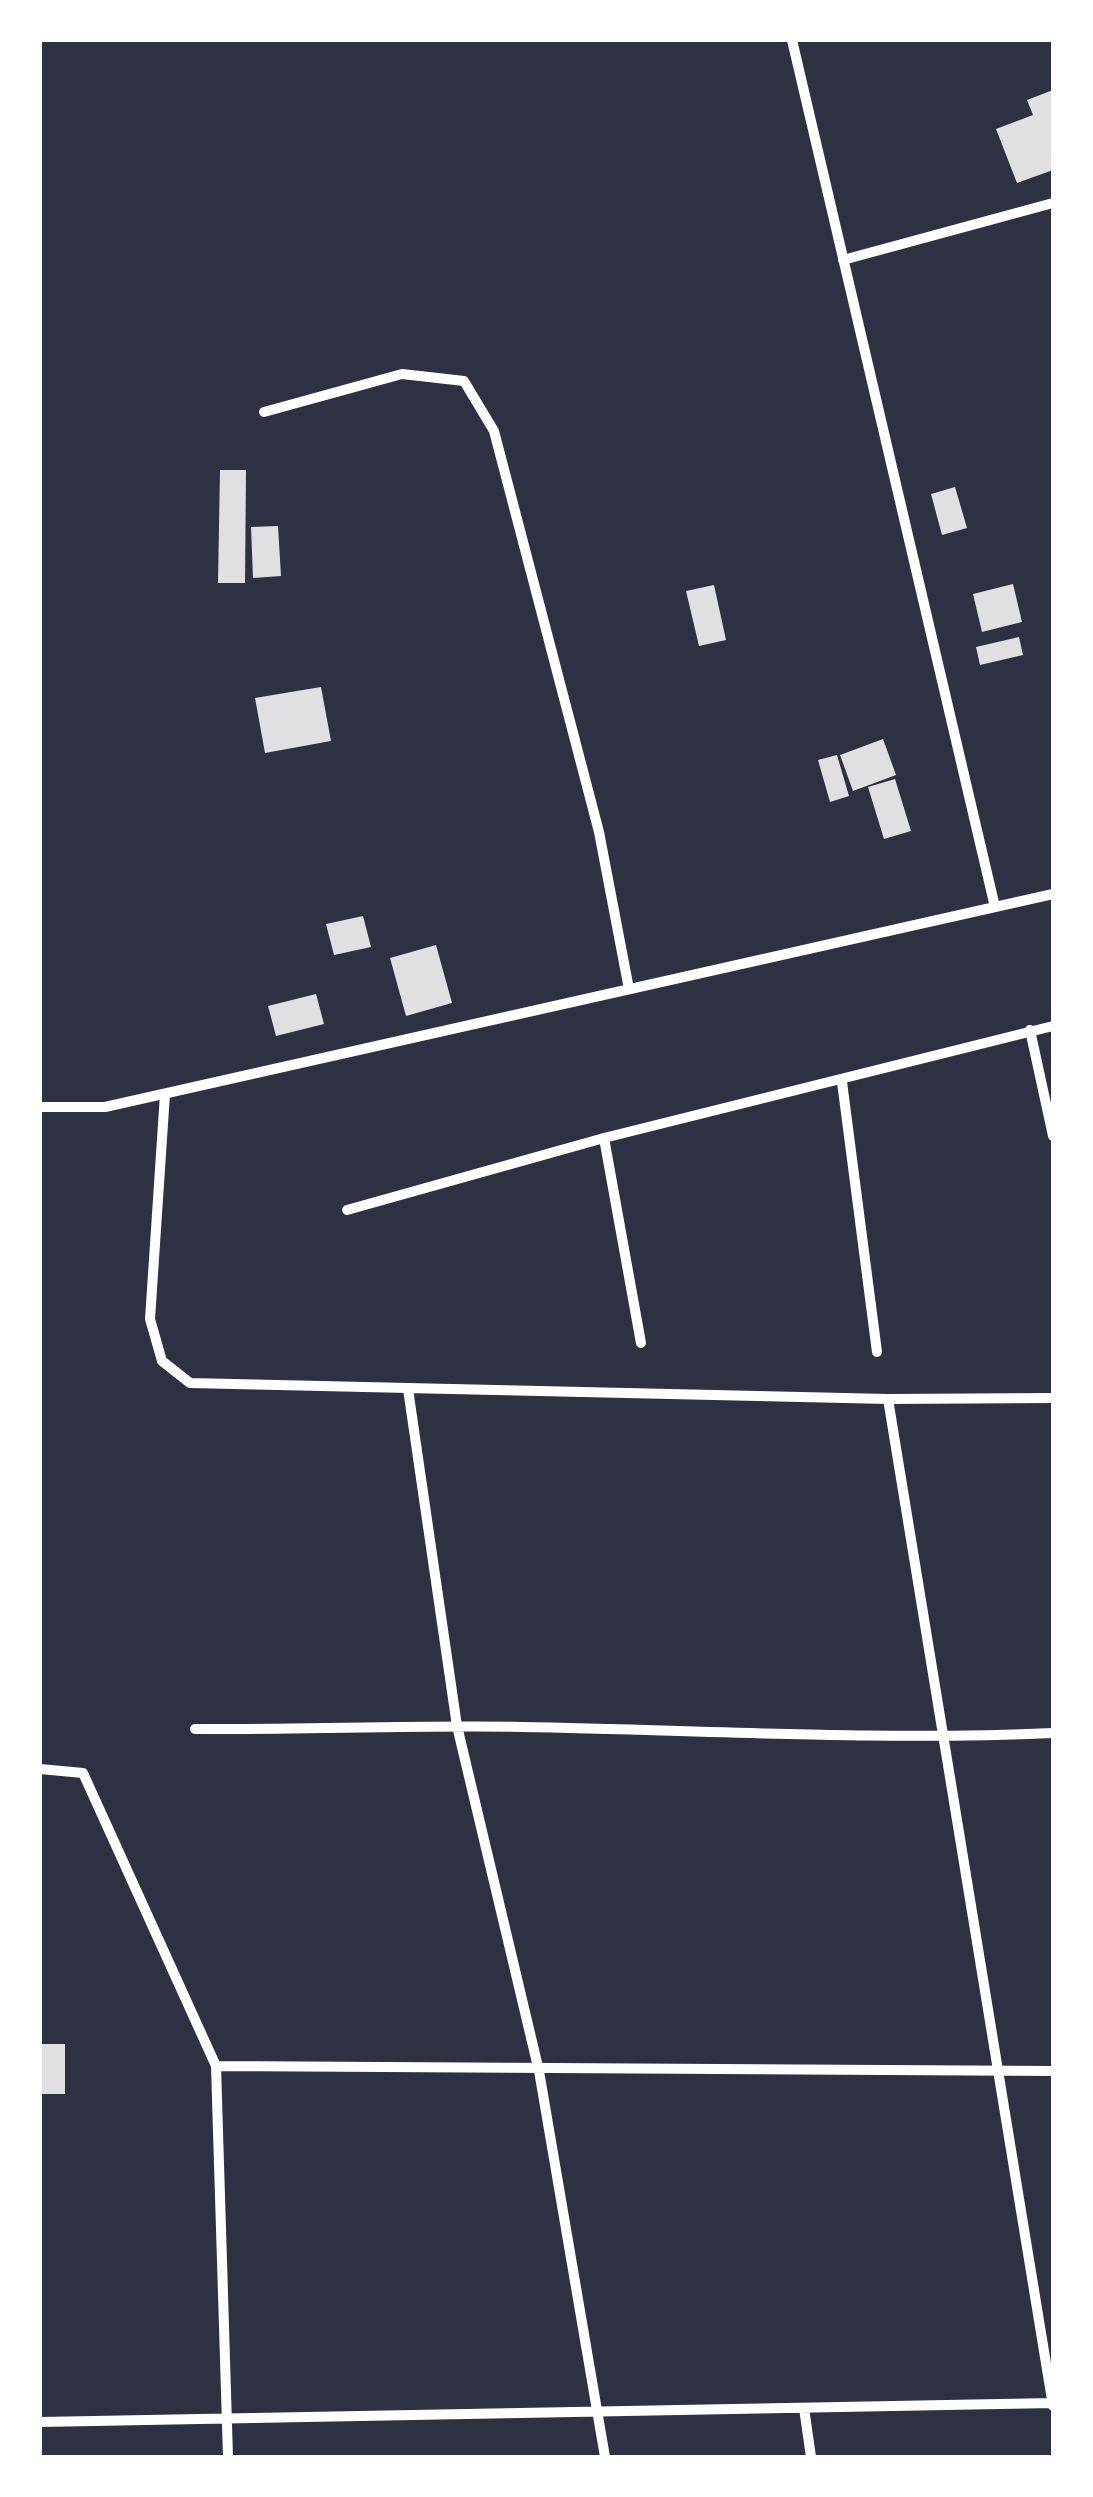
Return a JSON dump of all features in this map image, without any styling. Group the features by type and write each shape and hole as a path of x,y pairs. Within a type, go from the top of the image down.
{"street":[{"path":"792,40 994,907"},
{"path":"843,260 1053,203"},
{"path":"264,412 402,374 464,381 494,432 598,832 629,989"},
{"path":"40,1108 105,1107 1053,894"},
{"path":"348,1210 604,1138 842,1082 1053,1026"},
{"path":"1030,1030 1053,1136"},
{"path":"842,1082 877,1352"},
{"path":"164,1094 150,1320 162,1361 190,1383 888,1399 1053,1398"},
{"path":"604,1138 641,1343"},
{"path":"408,1389 457,1726 540,2071 605,2457"},
{"path":"40,2422 225,2422 1053,2404 888,1399"},
{"path":"196,1729 368,1731 457,1726 943,1738 1053,1733"},
{"path":"40,1769 84,1774 216,2066 228,2457"},
{"path":"216,2066 540,2071 1053,2071"},
{"path":"804,2408 811,2457"}],"building":[{"path":"1053,90 1053,170 1017,183 996,129 1033,115 1027,100"},
{"path":"220,470 246,470 245,583 218,583"},
{"path":"955,487 967,528 942,535 931,494"},
{"path":"278,526 281,576 253,578 251,527"},
{"path":"1013,584 1022,622 982,632 973,594"},
{"path":"714,585 726,640 699,646 686,591"},
{"path":"1019,637 1023,655 980,665 976,647"},
{"path":"321,687 331,741 265,753 255,698"},
{"path":"883,739 896,775 853,791 840,755"},
{"path":"837,755 849,796 830,802 818,760"},
{"path":"895,779 911,831 884,839 868,787"},
{"path":"363,916 371,947 334,955 326,924"},
{"path":"436,945 452,1003 406,1016 390,958"},
{"path":"316,994 324,1024 276,1036 268,1006"},
{"path":"40,2044 65,2044 65,2094 40,2094"}]}
